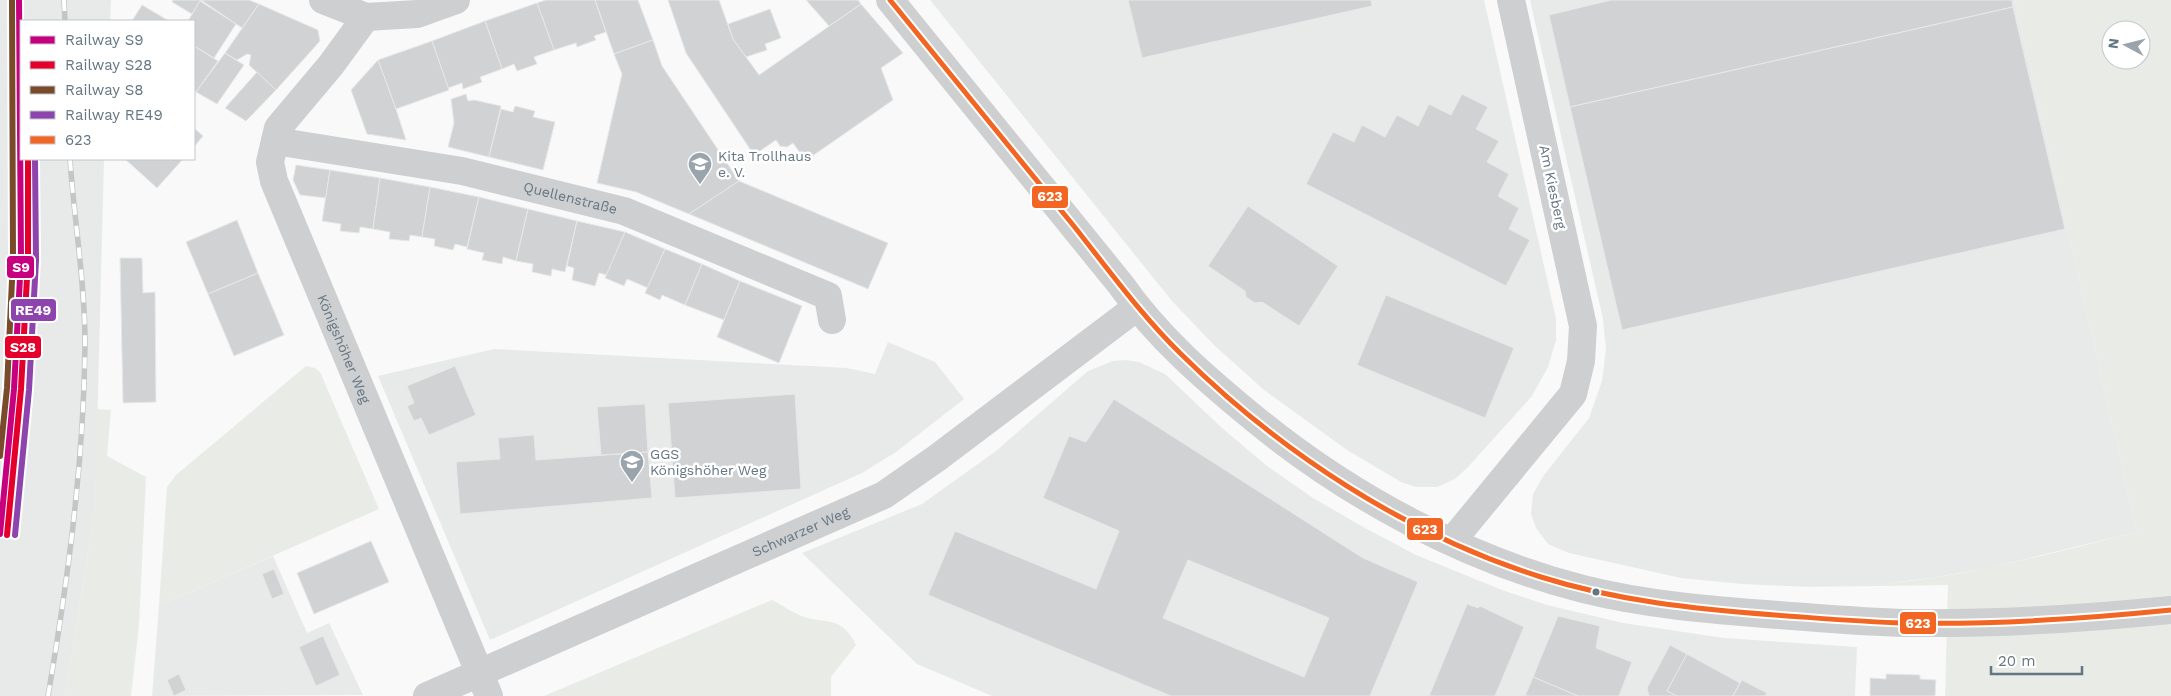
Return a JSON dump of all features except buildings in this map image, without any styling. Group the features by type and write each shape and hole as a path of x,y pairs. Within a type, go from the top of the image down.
{"street":[{"path":"323,0 366,17 417,14 456,0"},
{"path":"890,0 1137,307 1188,362 1296,452 1380,506 1452,541 1514,567 1580,588 1644,602 1696,609 1905,623 2052,620 2171,610"},
{"name":"Am Kiesberg","path":"1452,541 1573,394 1581,361 1583,326 1511,0"},
{"name":"Königshöher Weg","path":"366,17 332,65 278,128 270,162 274,181 484,684"},
{"name":"Quellenstraße","path":"275,141 462,171 624,211 828,296 832,320"},
{"name":"Schwarzer Weg","path":"427,696 484,684 884,495 937,458 1137,307"}],"shaded area":[{"path":"0,0 111,0 110,20 20,20 20,160 104,160 95,508 65,696 0,696"},
{"path":"930,0 1484,0 1556,319 1556,340 1548,367 1532,396 1468,467 1455,479 1437,487 1416,487 1401,482 1347,450 1264,390 1214,345 1172,301"},
{"path":"1530,0 2015,0 2137,532 1988,568 1931,578 1880,584 1810,587 1742,584 1681,578 1569,553 1548,544 1536,528 1531,514 1533,494 1544,475 1589,418 1602,381 1606,349 1603,319"},
{"path":"2015,0 2171,0 2171,696 1945,696 1948,585 1810,587 1887,583 1932,578 2060,551 2137,532"},
{"name":"GGS Königshöher Weg","path":"888,342 935,362 964,399 896,452 862,473 490,640 378,376 494,349 847,368 875,374"},
{"path":"1113,361 1139,362 1165,374 1222,428 1267,466 1313,498 1416,555 1502,590 1547,605 1623,623 1724,638 1857,647 1855,696 992,696 917,664 802,553 922,504 996,451 1088,371"},
{"path":"306,366 315,368 320,372 379,509 159,606 167,487 176,475"},
{"path":"96,409 111,410 107,456 146,477 139,625 131,696 65,696 95,508"},
{"path":"273,556 307,633 329,623 363,695 152,696 159,606"},
{"path":"772,600 804,617 840,625 851,636 856,645 831,677 831,696 544,696"}],"railway":[{"path":"64,0 65,20"},
{"path":"48,696 74,520 84,388 85,320 70,160"}],"rail line":[{"name":"S8","path":"0,456 7,388 13,259 12,0"},
{"name":"S9","path":"19,0 20,130"},
{"name":"S9","path":"0,534 14,389 21,259 20,160"},
{"name":"S28","path":"7,535 21,389 28,259 28,160"},
{"name":"RE49","path":"15,535 29,390 36,260 35,160"}],"transit line":[{"name":"623","path":"890,0 1138,308 1181,354 1261,425 1304,457 1348,487 1442,538 1491,559 1570,585 1627,598 1715,610 1904,623 2038,621 2171,610"}],"place":[{"name":"Kita Trollhaus e. V.","path":"700,185"},
{"name":"GGS Königshöher Weg","path":"632,483"}]}
